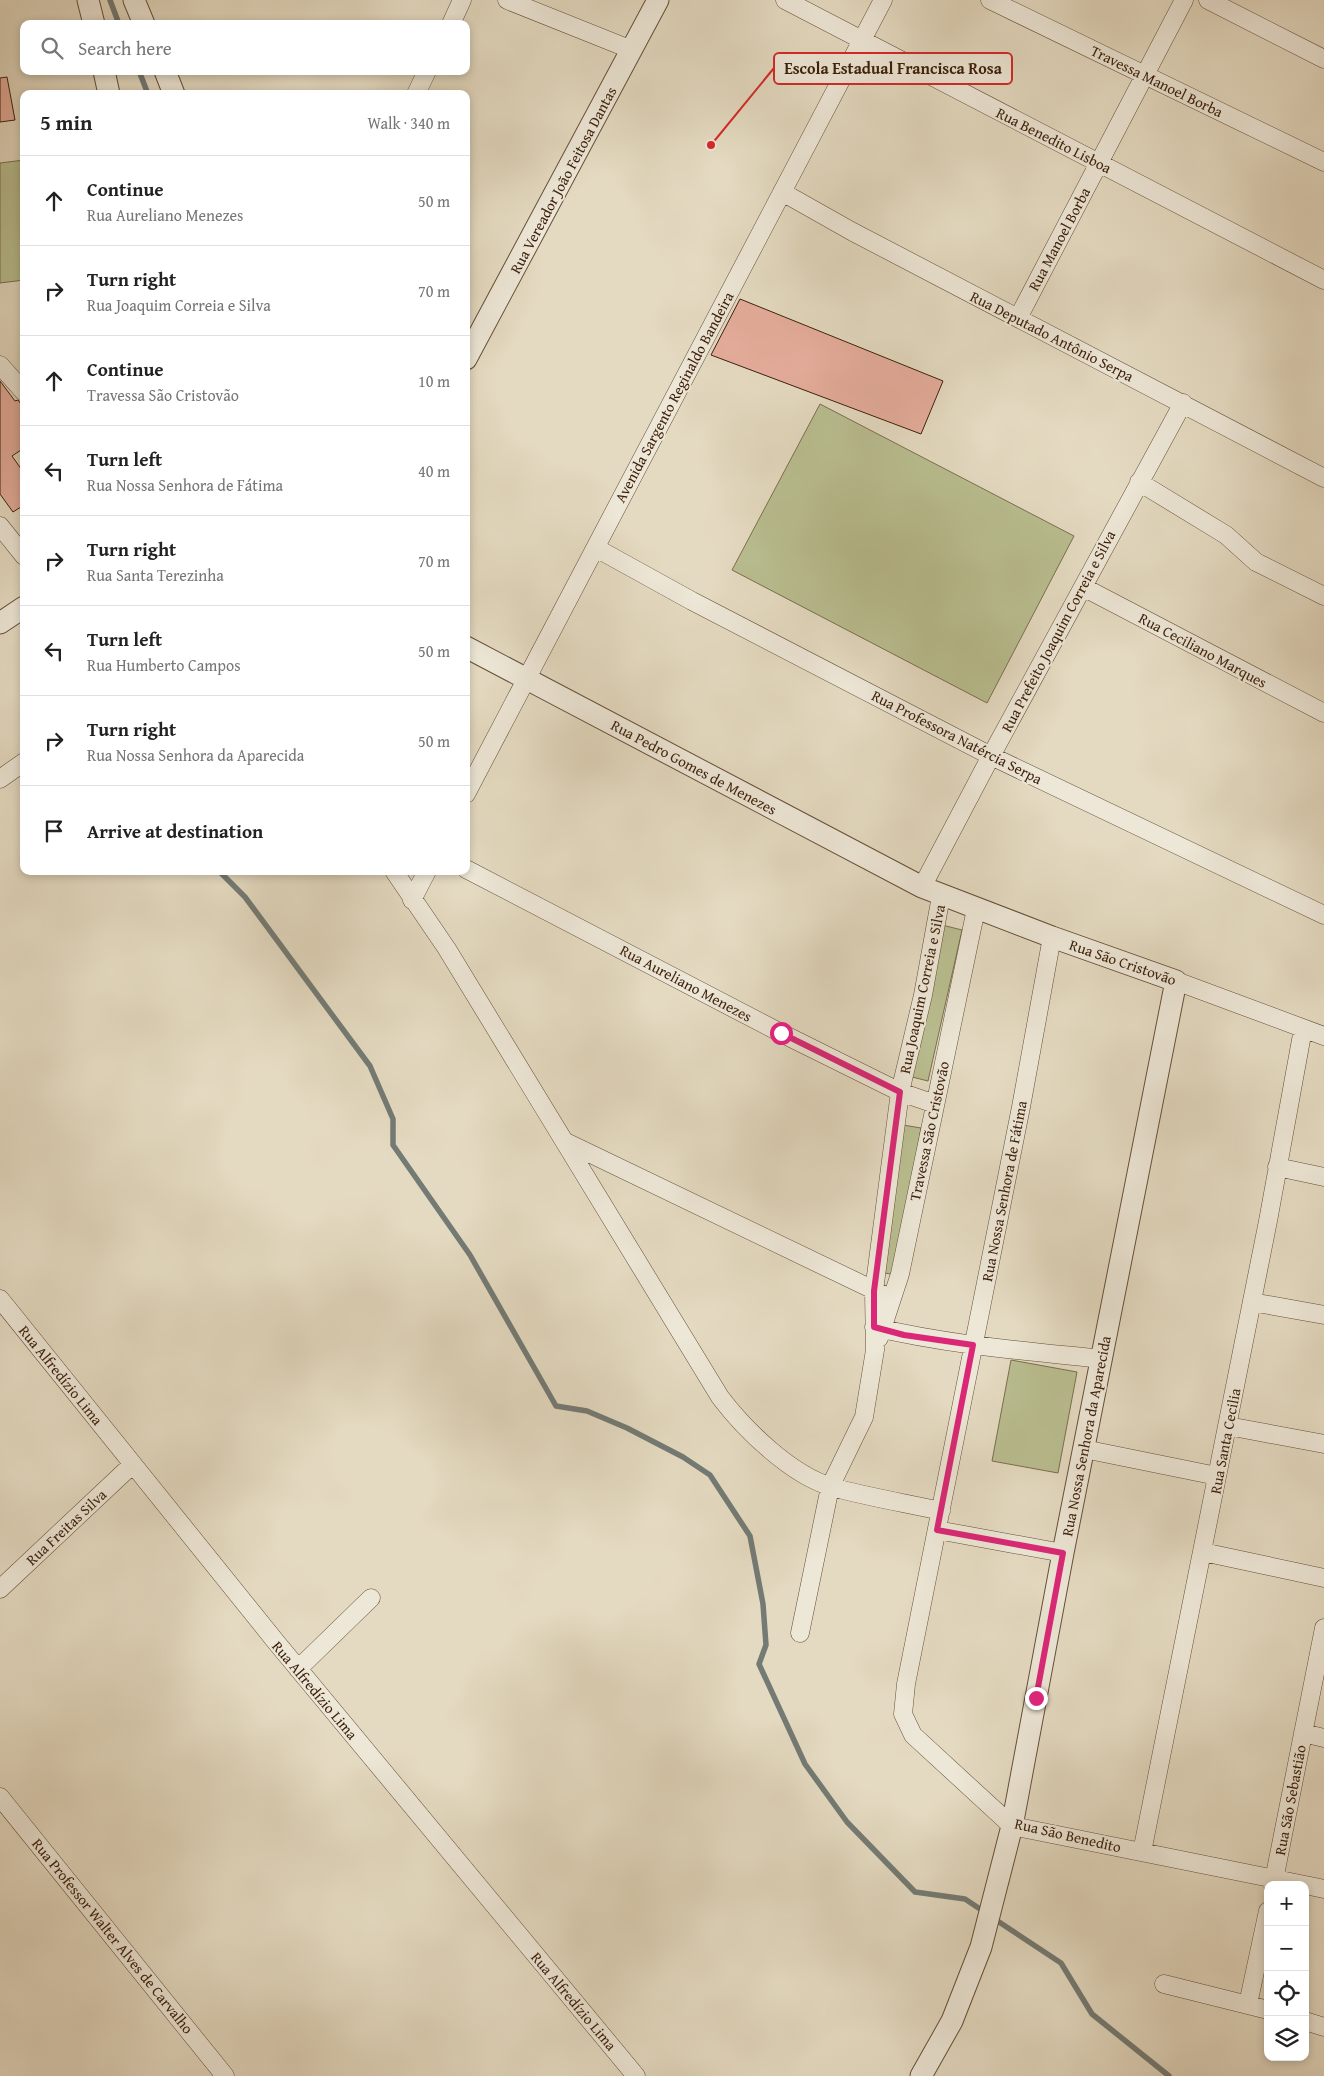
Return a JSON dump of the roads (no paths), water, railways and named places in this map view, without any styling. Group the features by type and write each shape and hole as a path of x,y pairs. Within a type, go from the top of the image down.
{"street":[{"path":"88,0 93,20"},
{"path":"134,0 142,20"},
{"path":"453,20 462,0"},
{"path":"507,0 632,50"},
{"name":"Rua Vereador João Feitosa Dantas","path":"470,352 658,0"},
{"name":"Rua Benedito Lisboa","path":"785,0 1324,280"},
{"name":"Avenida Sargento Reginaldo Bandeira","path":"470,786 883,0"},
{"name":"Travessa Manoel Borba","path":"990,0 1324,162"},
{"name":"Rua Manoel Borba","path":"1018,318 1184,0"},
{"path":"1208,0 1324,59"},
{"path":"105,75 108,90"},
{"path":"167,75 172,90"},
{"path":"418,90 425,75"},
{"name":"Rua Deputado Antônio Serpa","path":"782,192 1324,478"},
{"path":"0,365 20,388"},
{"name":"Rua Prefeito Joaquim Correia e Silva","path":"922,887 1139,482 1183,404"},
{"path":"1139,482 1226,535 1256,562 1324,596"},
{"path":"0,526 20,551"},
{"name":"Rua Professora Natércia Serpa","path":"596,548 692,601 991,756 1324,915"},
{"name":"Rua Ceciliano Marques","path":"1083,587 1324,713"},
{"path":"0,623 20,610"},
{"name":"Rua Pedro Gomes de Menezes","path":"470,650 922,887"},
{"path":"0,779 20,765"},
{"name":"Rua Aureliano Menezes","path":"470,871 781,1033 900,1092 935,1104"},
{"path":"396,875 447,949 720,1397 739,1422 789,1465 830,1487 941,1511"},
{"path":"412,900 424,875"},
{"name":"Rua São Cristovão","path":"922,887 976,909 1324,1036"},
{"name":"Rua Joaquim Correia e Silva","path":"874,1291 900,1092 923,995 941,896"},
{"name":"Travessa São Cristovão","path":"878,1328 893,1298 976,909"},
{"name":"Rua Nossa Senhora de Fátima","path":"941,1511 1021,1107 1052,937"},
{"name":"Rua Nossa Senhora da Aparecida","path":"921,2076 952,2021 981,1947 1012,1826 1063,1553 1176,981"},
{"name":"Rua Santa Cecilia","path":"1142,1852 1204,1552 1303,1029"},
{"path":"566,1142 874,1291 893,1298"},
{"path":"1277,1167 1324,1177"},
{"name":"Travessa São Cristovão","path":"800,1633 830,1487 864,1417 878,1328 874,1291"},
{"name":"Rua Alfredízio Lima","path":"0,1299 298,1669 636,2076"},
{"path":"1252,1302 1324,1315"},
{"path":"878,1328 904,1335 973,1345 1102,1359"},
{"path":"1228,1426 1324,1444"},
{"path":"1084,1449 1217,1476"},
{"name":"Rua Freitas Silva","path":"0,1589 133,1464"},
{"name":"Rua São Benedito","path":"941,1511 906,1684 903,1714 913,1735 1012,1826 1142,1852 1270,1881"},
{"path":"937,1530 1063,1553"},
{"path":"1204,1552 1324,1578"},
{"path":"298,1669 371,1598"},
{"name":"Rua São Sebastião","path":"1274,1881 1324,1628"},
{"path":"1303,1733 1324,1738"},
{"name":"Rua Professor Walter Alves de Carvalho","path":"0,1797 225,2076"},
{"name":"Rua São Benedito","path":"1309,1886 1324,1889"},
{"path":"1248,2004 1265,1926"},
{"path":"1164,1984 1264,2009"},
{"path":"1309,2022 1324,2027"}],"waterway":[{"path":"110,0 118,20"},
{"path":"141,75 146,90"},
{"path":"223,875 245,897 370,1066 393,1119 393,1145 470,1255 556,1406 587,1411 627,1428 683,1457 710,1475 750,1536 763,1604 766,1645 759,1664 805,1764 847,1822 915,1892 965,1899 986,1913"},
{"path":"993,1918 1061,1963 1092,2014 1169,2076"}],"place":[{"name":"Escola Estadual Francisca Rosa","path":"711,145"}]}
